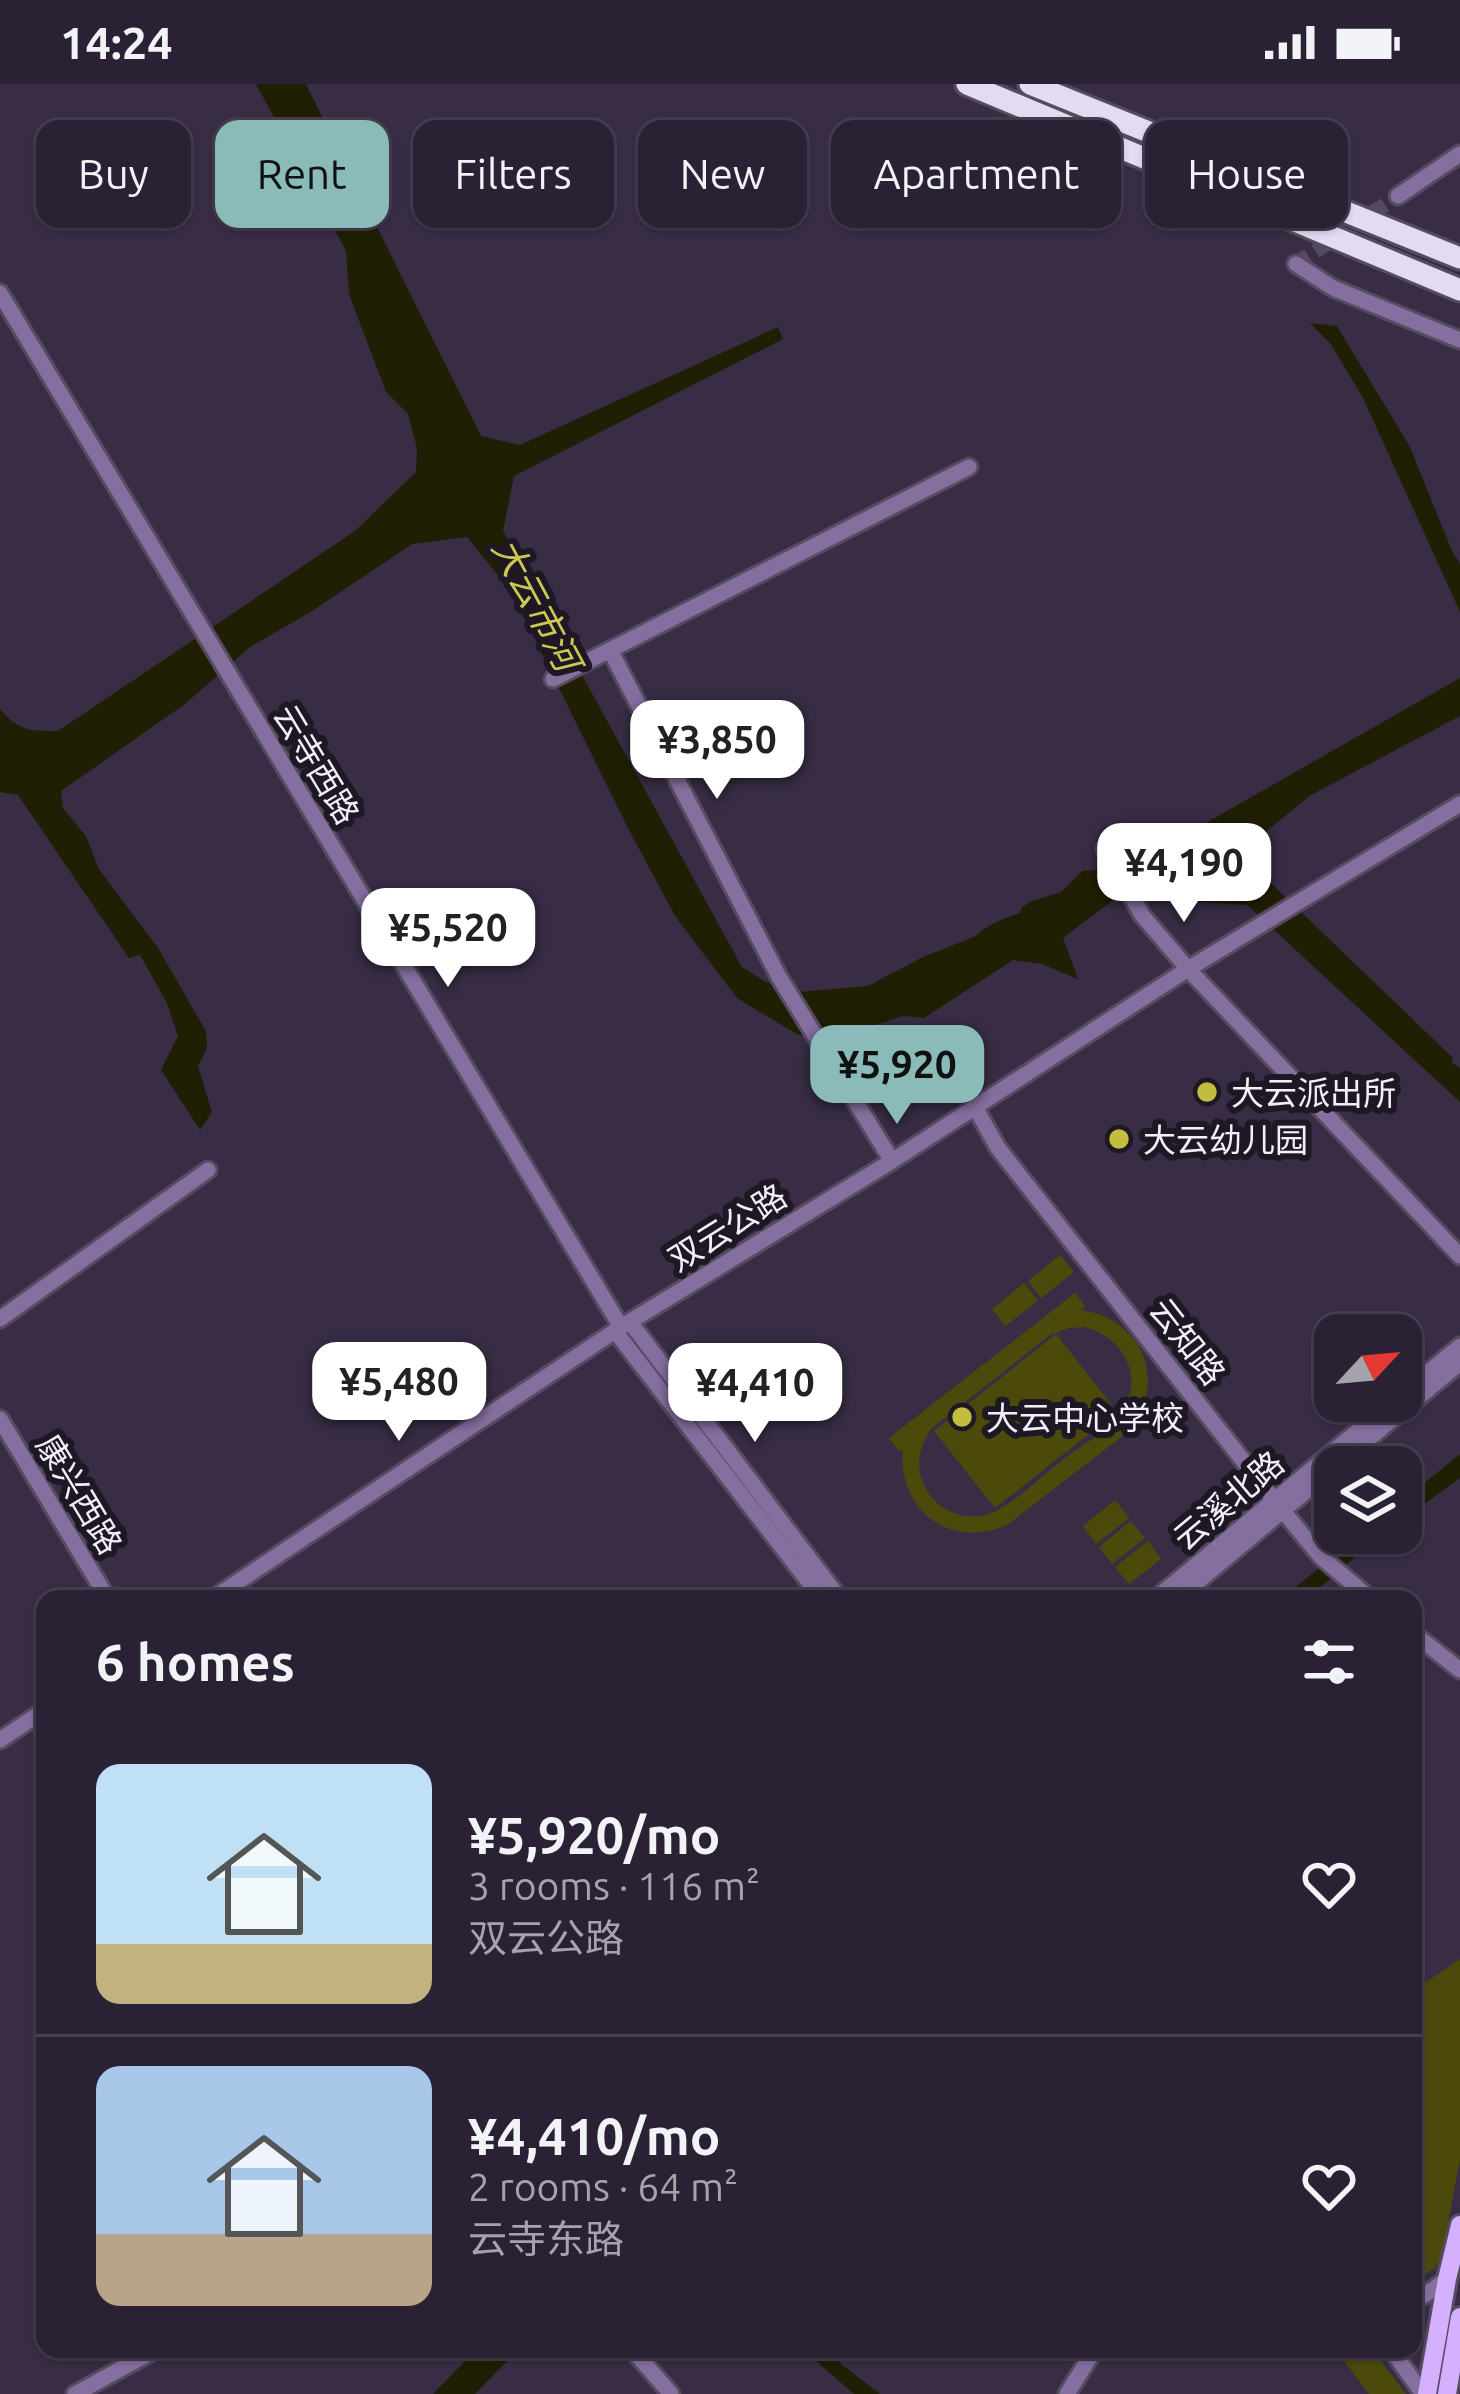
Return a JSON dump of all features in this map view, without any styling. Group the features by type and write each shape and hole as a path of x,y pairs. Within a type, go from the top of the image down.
{"highway":[{"path":"967,84 1460,290"},
{"path":"1030,84 1460,258"}],"main road":[{"path":"1425,2394 1460,2225"},
{"path":"1447,2394 1460,2317"}],"street":[{"path":"1398,196 1460,154"},
{"path":"1296,264 1333,288 1460,340"},
{"name":"云寺西路","path":"0,293 622,1327"},
{"path":"553,679 969,466"},
{"path":"610,650 779,977 892,1161"},
{"name":"双云公路","path":"226,1590 622,1327 892,1161 1188,969 1460,804"},
{"path":"1105,849 1142,915 1188,969 1460,1256"},
{"name":"云知路","path":"974,1107 998,1148 1279,1505 1321,1557 1360,1590"},
{"path":"0,1319 208,1170"},
{"path":"622,1327 815,1590"},
{"path":"622,1327 833,1590"},
{"path":"1422,1378 1460,1346"},
{"name":"云溪北路","path":"1360,1446 1460,1363"},
{"name":"康兴西路","path":"0,1419 102,1590"},
{"name":"云溪北路","path":"1187,1590 1371,1422"},
{"name":"云溪北路","path":"1167,1590 1314,1481"},
{"path":"1422,1640 1460,1670"},
{"path":"0,1740 36,1716"},
{"path":"1422,2296 1447,2279"},
{"path":"74,2394 140,2358"},
{"path":"640,2358 671,2394"},
{"path":"1067,2394 1089,2358"},
{"path":"1398,2358 1425,2394"}],"shaded area":[{"path":"1060,1255 1074,1272 1041,1298 1028,1281"},
{"path":"1024,1283 1038,1301 1005,1326 992,1309"},
{"path":"1075,1293 1085,1306 1081,1310 1122,1327 1144,1358 1146,1397 1124,1435 1007,1525 966,1532 931,1519 909,1490 903,1449 899,1451 889,1438","holes":["1084,1327 1119,1349 1131,1373 1128,1399 1116,1419 996,1511 964,1516 936,1502 922,1481 919,1465 932,1428 1050,1335"]},
{"path":"1056,1334 1117,1412 995,1508 934,1431"},
{"path":"1115,1500 1129,1518 1096,1544 1083,1526"},
{"path":"1131,1521 1145,1538 1112,1564 1099,1547"},
{"path":"1148,1541 1161,1559 1129,1584 1115,1567"},
{"path":"1460,1959 1460,2159 1442,2255 1435,2268 1422,2276 1422,1985"},
{"path":"1342,2358 1379,2358 1406,2394 1369,2394"}],"water":[{"path":"256,84 306,84 324,120 275,120"},
{"name":"大云市河","path":"334,228 378,228 481,436 520,445 778,327 783,339 514,476 503,531 742,967 764,981 799,992 868,986 976,936 1020,913 1032,901 1061,892 1082,871 1162,848 1460,678 1460,716 1311,795 1248,846 1249,862 1453,1058 1452,1063 1460,1068 1460,1102 1247,905 1117,897 1063,938 1078,979 1042,964 1013,960 924,1018 903,1016 842,1036 798,1035 737,998 675,916 512,593 467,537 412,544 250,647 185,704 61,791 63,808 86,836 99,869 158,948 206,1031 207,1048 198,1066 212,1112 200,1130 161,1070 178,1036 167,1003 140,955 129,958 18,795 0,792 0,709 25,728 58,731 355,531 416,472 417,448 408,414 386,392 349,294 346,251"},
{"path":"1310,323 1337,326 1410,447 1460,564 1460,612 1363,398 1330,343"},
{"path":"1460,1454 1460,1478 1422,1506 1422,1485"},
{"path":"1336,1554 1359,1554 1317,1590 1292,1590"},
{"path":"466,2358 510,2358 475,2394 433,2394"},
{"path":"812,2358 836,2358 880,2394 854,2394"}],"tunnel":[{"path":"1296,264 1398,196"}],"place":[{"name":"大云派出所","path":"1207,1092"},
{"name":"大云幼儿园","path":"1119,1139"},
{"name":"大云中心学校","path":"962,1417"}]}
